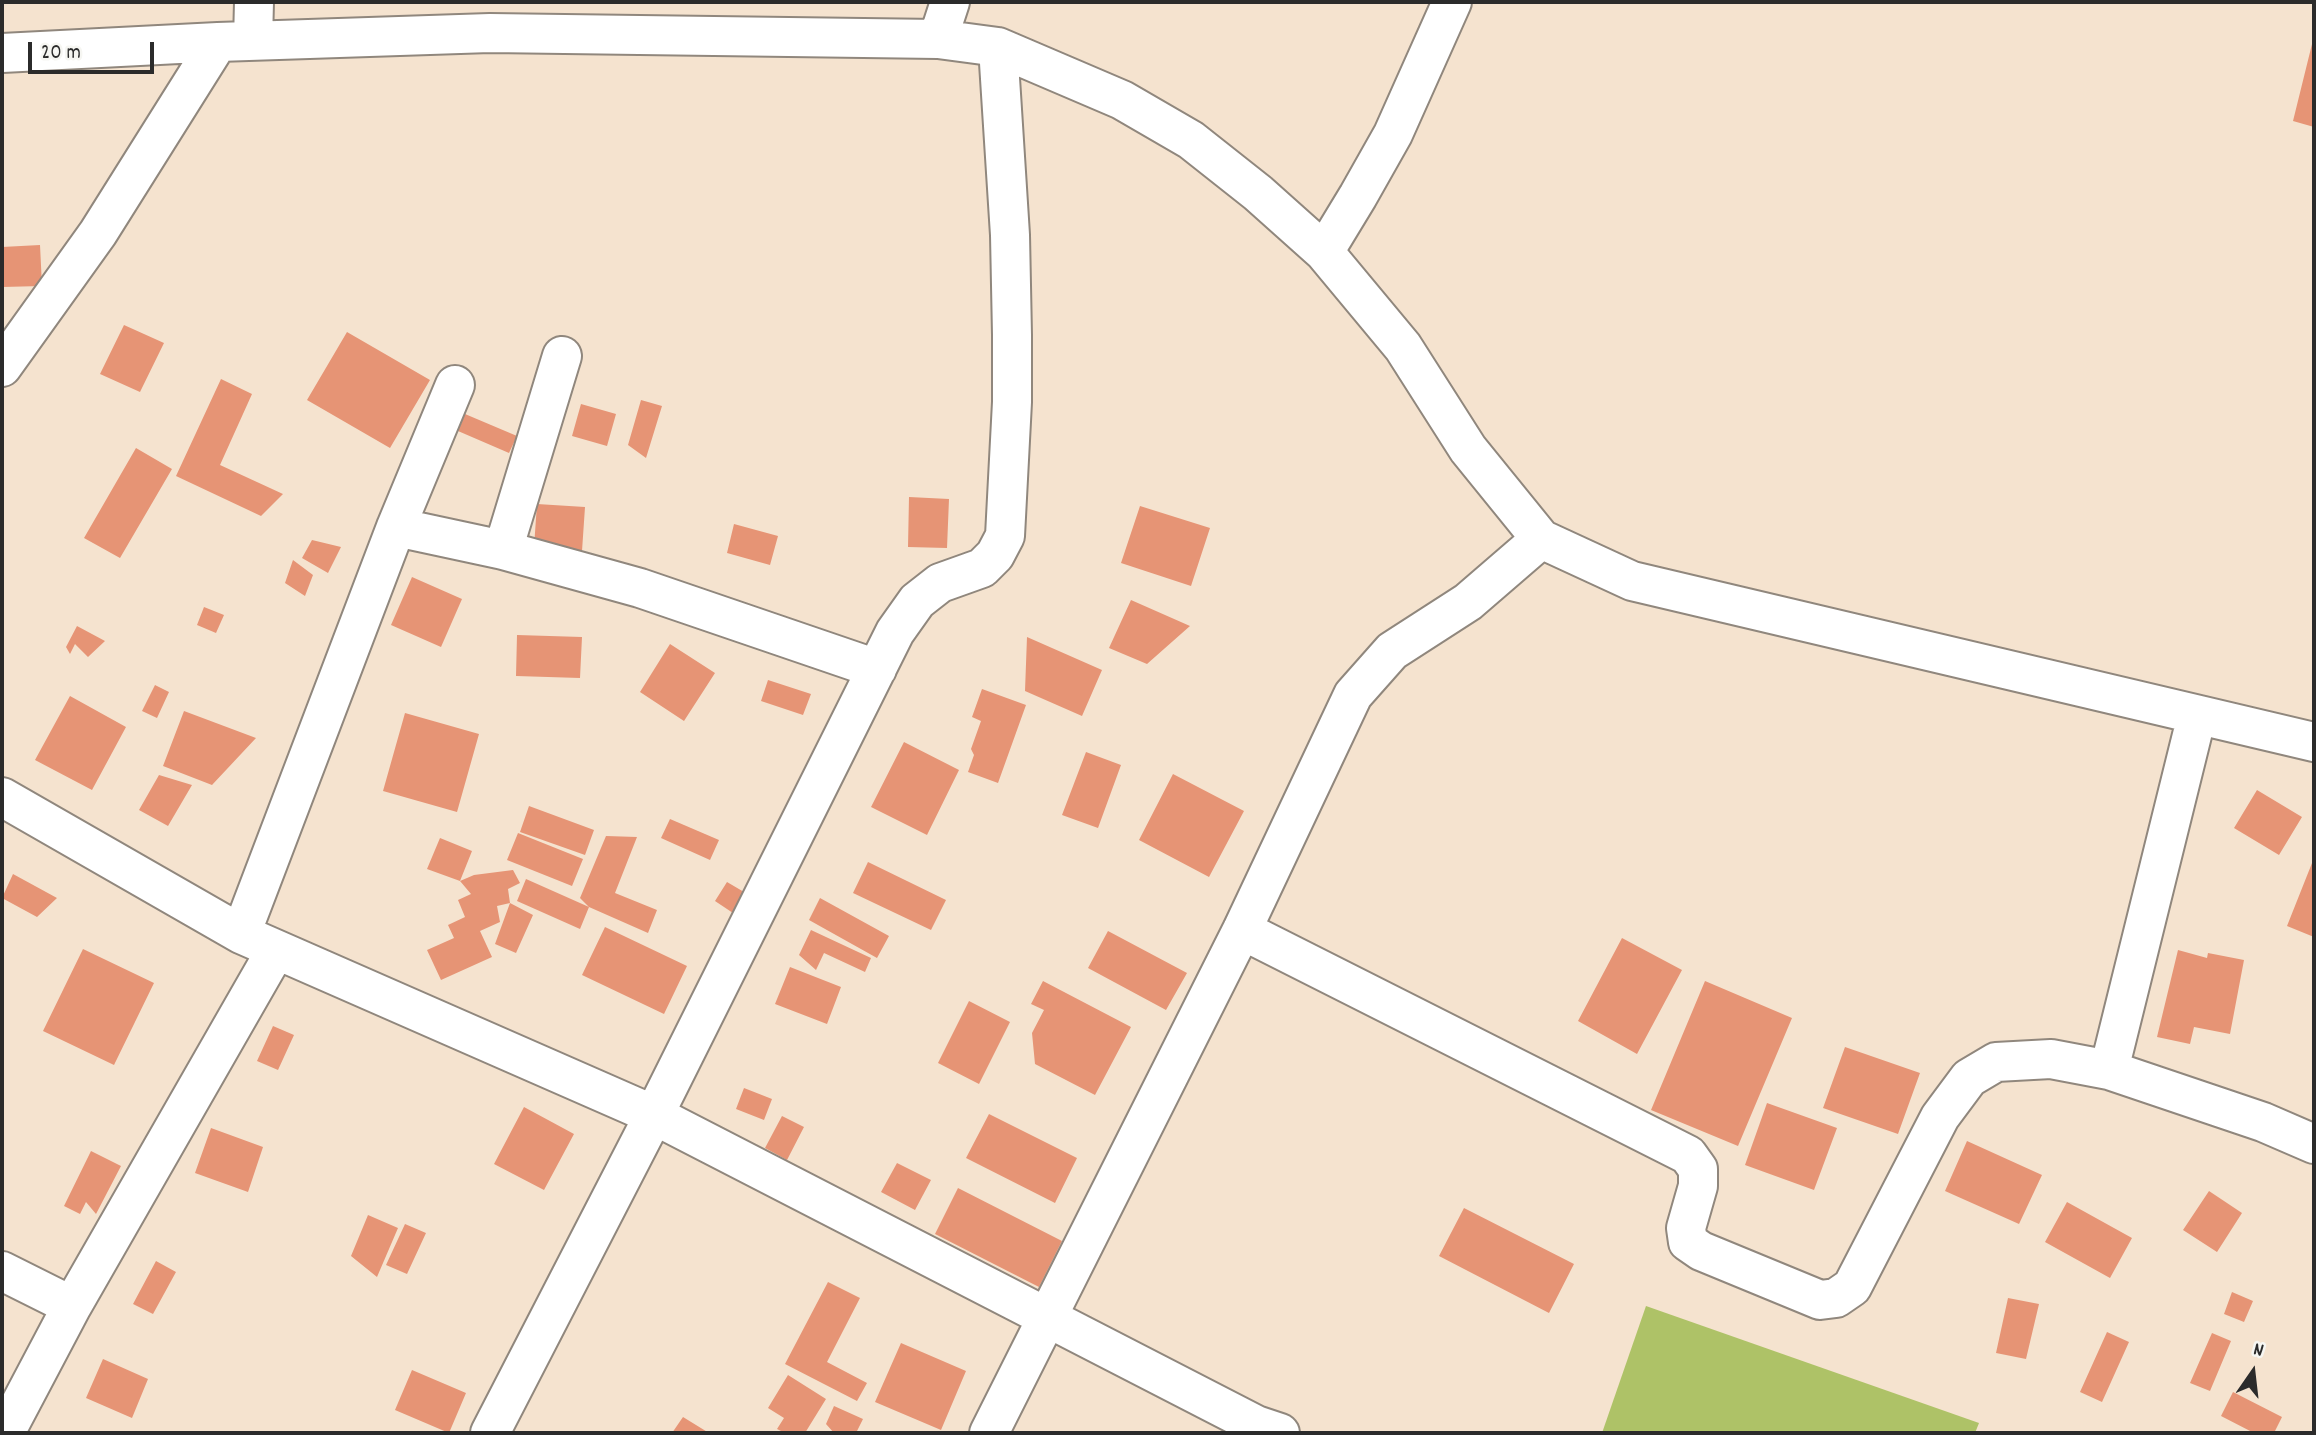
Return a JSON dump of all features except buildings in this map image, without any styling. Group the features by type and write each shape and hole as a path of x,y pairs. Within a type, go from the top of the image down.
{"street":[{"path":"2,367 236,42 254,2"},
{"path":"938,38 950,2"},
{"path":"1324,252 1393,134 1452,2"},
{"path":"2,53 236,42 493,18 938,38 998,47 1122,100 1191,140 1258,193 1324,252 1403,348 1468,449 1541,539 1632,581 2314,742"},
{"path":"490,1433 654,1115 895,632 917,601 940,583 982,568 995,555 1005,536 1012,402 1012,323 1010,235 998,47"},
{"path":"502,550 562,356"},
{"path":"241,934 396,527 455,385"},
{"path":"396,527 502,550 640,588 877,669"},
{"path":"989,1433 1242,930 1353,695 1392,651 1468,602 1541,539"},
{"path":"2109,1070 2197,715"},
{"path":"2,797 241,934 654,1115 1256,1424 1280,1433"},
{"path":"1242,930 1688,1155 1698,1170 1698,1186 1686,1228 1688,1242 1701,1251 1820,1300 1836,1298 1852,1287 1940,1117 1969,1078 1996,1062 2051,1059 2109,1070 2263,1122 2314,1144"},
{"path":"5,1433 72,1306 276,950"},
{"path":"2,1271 72,1306"}],"green space":[{"path":"1646,1306 1979,1423 1975,1433 1602,1433"}]}
